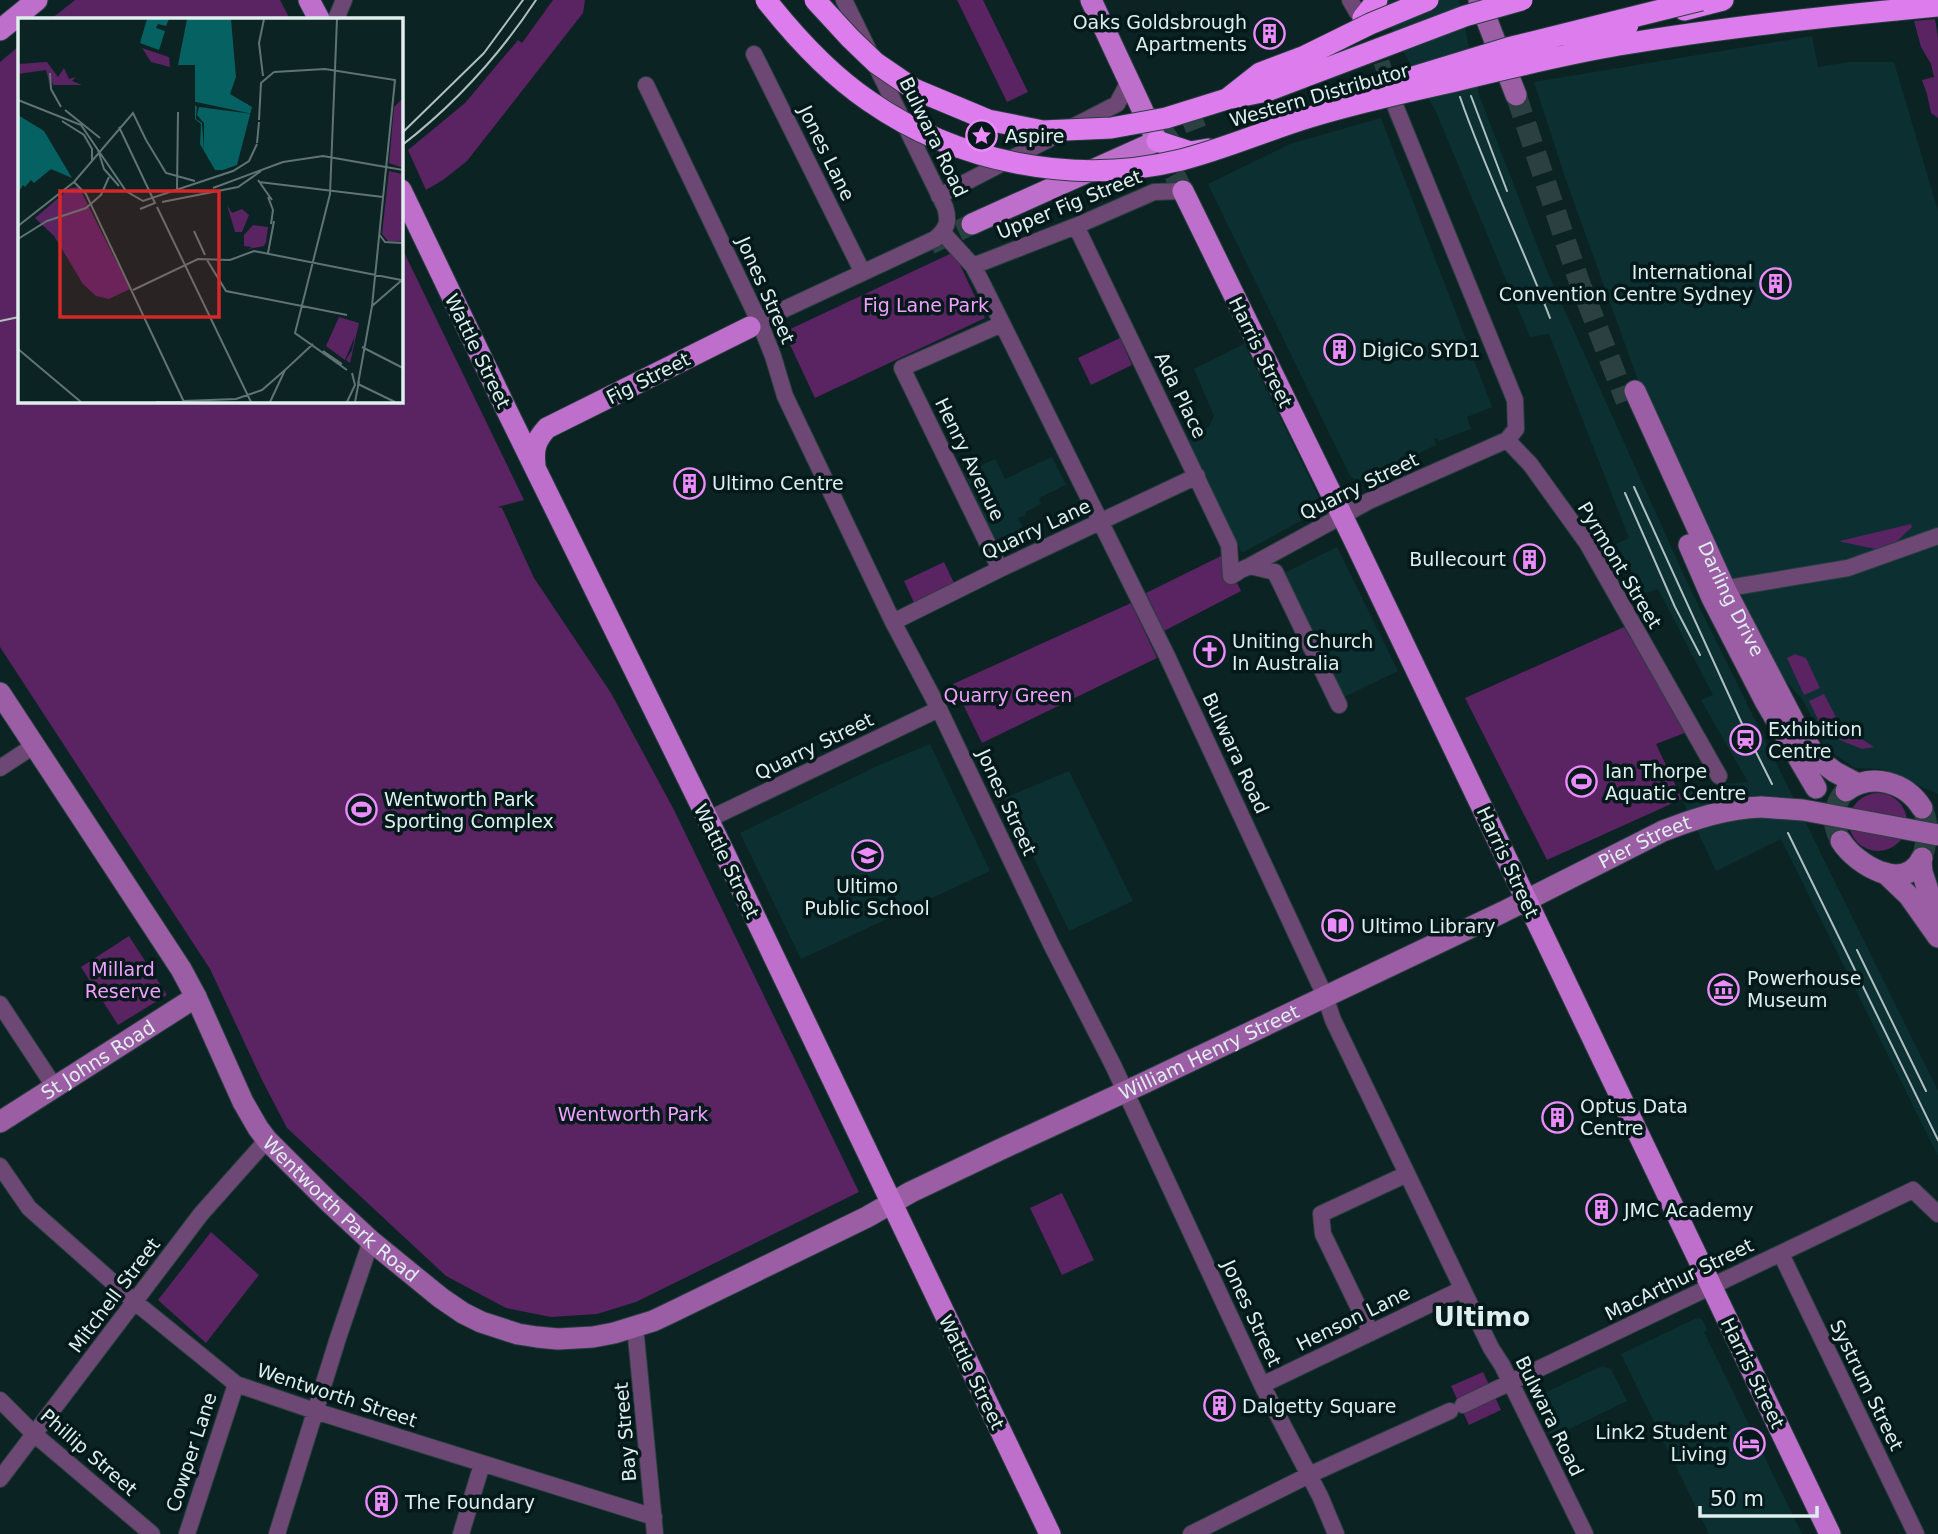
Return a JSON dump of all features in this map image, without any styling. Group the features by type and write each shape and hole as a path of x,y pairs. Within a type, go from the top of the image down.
{"highway":[{"name":"Western Distributor","path":"766,0 804,46 834,74 869,101 923,134 958,148 1017,164 1065,170 1134,168 1180,160 1347,106 1618,45 1770,23 1938,6"},
{"name":"Western Distributor","path":"815,0 876,63 914,89 988,120 1043,131 1111,128 1166,118 1227,99 1260,74 1428,0"},
{"path":"1357,10 1377,0"},
{"path":"1227,99 1267,91 1453,20 1522,0"},
{"path":"1347,106 1368,94 1427,72 1508,48 1700,0"},
{"path":"1157,141 1190,152 1252,142 1628,25 1723,0"}],"main road":[{"path":"0,30 37,0"},
{"path":"309,0 318,18"},
{"path":"972,224 1157,141 1091,0"},
{"name":"Harris Street","path":"1183,191 1342,516 1830,1534"},
{"name":"Wattle Street","path":"402,192 1050,1534"},
{"name":"Fig Street","path":"547,428 754,324"},
{"path":"509,415 533,429 547,428"},
{"path":"535,467 534,451 537,439 547,428"}],"street":[{"path":"336,18 344,0"},
{"name":"Bulwara Road","path":"844,0 948,216 943,233 973,266 1101,521 1184,690 1325,996 1331,1016 1490,1348 1502,1365 1584,1534"},
{"path":"1479,0 1521,93 1493,0"},
{"name":"Jones Lane","path":"754,54 862,271"},
{"path":"939,196 1117,104 1126,88 1127,77"},
{"name":"Jones Street","path":"646,85 754,324 774,356 785,396 893,622 939,709 1125,1092 1262,1385 1336,1534"},
{"path":"1396,108 1515,400 1516,429 1507,440"},
{"name":"Upper Fig Street","path":"973,266 1154,192 1183,191"},
{"name":"Ada Place","path":"1076,226 1229,545 1231,576 1241,570"},
{"path":"754,324 943,233"},
{"name":"Henry Avenue","path":"1000,569 902,368 1002,324"},
{"name":"Darling Drive","path":"1816,788 1765,701 1712,598 1630,396 1726,591 1800,733 1819,760 1850,788 1867,780 1891,783 1925,802"},
{"name":"Quarry Street","path":"1241,570 1369,501 1507,440"},
{"name":"Pyrmont Street","path":"1507,440 1530,464 1587,543 1719,776"},
{"name":"Quarry Lane","path":"893,622 1197,477"},
{"path":"1734,587 1848,568 1938,536"},
{"path":"1241,570 1275,572 1339,705"},
{"name":"Wentworth Park Road","path":"0,693 181,969 258,1128 328,1202 371,1241 463,1313 499,1329 537,1337 576,1338 609,1334 668,1314 892,1204"},
{"name":"Quarry Street","path":"707,820 939,709"},
{"path":"0,768 35,745"},
{"name":"Pier Street","path":"1526,900 1684,822 1729,810 1749,807 1802,810 1938,835"},
{"path":"1841,841 1861,863 1912,881 1932,884"},
{"path":"1891,874 1907,874 1915,869 1922,859 1922,872 1932,884 1938,921"},
{"path":"1891,874 1938,937"},
{"name":"William Henry Street","path":"892,1204 911,1192 1526,900"},
{"name":"St Johns Road","path":"0,1122 196,997"},
{"path":"0,1004 54,1086"},
{"name":"Mitchell Street","path":"0,1479 201,1214 267,1140"},
{"name":"Wentworth Street","path":"0,1166 29,1208 135,1302 236,1384 654,1517"},
{"path":"1371,1333 1323,1234 1321,1214 1407,1174"},
{"name":"MacArthur Street","path":"1191,1534 1223,1527 1309,1475 1511,1383 1913,1190 1938,1214"},
{"path":"277,1534 371,1241"},
{"name":"Systrum Street","path":"1780,1254 1916,1534"},
{"name":"Henson Lane","path":"1262,1385 1462,1289"},
{"name":"Bay Street","path":"635,1326 655,1534"},
{"name":"Cowper Lane","path":"187,1534 236,1384"},
{"name":"Phillip Street","path":"0,1400 34,1434 152,1534"},
{"path":"461,1534 482,1464"}],"shaded area":[{"path":"1376,0 1459,0 1479,95 1547,271 1686,580 1938,1091 1938,1156 1781,839 1716,871 1680,795 1700,785 1703,790 1729,783 1748,782 1701,700 1713,695 1658,589 1645,593 1616,544 1629,538 1549,334 1530,337 1436,112"},
{"name":"International Convention Centre Sydney","path":"1812,36 1818,67 1849,62 1894,62 1938,211 1938,794 1882,769 1855,768 1824,747 1819,730 1802,699 1784,679 1753,624 1644,397 1567,183 1534,82"},
{"path":"1381,118 1492,407 1467,417 1471,429 1439,441 1434,439 1436,445 1363,481 1350,476 1208,184 1290,144"},
{"path":"1244,344 1324,508 1242,553 1186,442 1209,427 1214,416 1194,369"},
{"path":"1052,457 1066,485 1039,498 1041,504 1018,518 1023,528 995,541 964,473 995,459 1005,479"},
{"path":"1337,547 1398,671 1342,698 1282,574"},
{"name":"Ultimo Public School","path":"930,744 990,871 801,959 740,833 877,766"},
{"path":"1069,771 1133,901 1069,931 1005,798"},
{"path":"1697,1318 1702,1319 1707,1330 1704,1332 1802,1534 1709,1534 1621,1354"},
{"path":"1602,1366 1611,1369 1627,1401 1551,1438 1536,1404 1538,1396"}],"green space":[{"path":"75,0 280,0 289,18 52,18"},
{"path":"553,0 585,0 583,13 467,161 426,190 408,150 465,103 518,40 522,43"},
{"path":"957,0 983,0 1028,92 1007,102"},
{"path":"1935,19 1938,38 1938,118 1931,113 1922,80 1934,77 1931,64 1921,47 1914,21"},
{"name":"Wentworth Park","path":"18,47 18,402 402,402 402,248 524,500 498,507 502,508 534,578 611,693 674,810 859,1192 636,1302 597,1314 551,1317 506,1308 446,1276 287,1128 210,969 0,647 0,62"},
{"name":"Fig Lane Park","path":"954,252 985,318 815,398 784,332"},
{"path":"1120,338 1132,365 1091,385 1078,358"},
{"path":"1911,524 1912,527 1885,551 1840,541"},
{"path":"1223,555 1241,591 1164,631 1146,593"},
{"path":"944,562 955,585 915,605 904,581"},
{"name":"Quarry Green","path":"1131,603 1157,658 982,743 953,684"},
{"name":"Ian Thorpe Aquatic Centre","path":"1624,627 1687,732 1656,744 1682,799 1547,860 1465,698"},
{"path":"1795,654 1806,658 1820,688 1804,695 1787,658"},
{"path":"1824,694 1840,725 1874,747 1862,749 1825,734 1809,701"},
{"path":"1878,793 1889,795 1902,806 1907,822 1905,833 1894,846 1878,851 1867,849 1854,838 1849,822 1851,811 1862,798"},
{"name":"Millard Reserve","path":"129,936 167,995 118,1025 81,967"},
{"path":"1062,1193 1094,1260 1062,1275 1030,1208"},
{"path":"211,1232 259,1275 206,1343 158,1300"},
{"path":"1483,1372 1501,1410 1469,1425 1451,1386"}],"tunnel":[{"path":"1360,19 1381,60 1395,105"},
{"path":"1516,95 1579,281 1626,401"},
{"path":"1157,141 1181,124 1204,115"},
{"path":"1160,147 1183,191"},
{"path":"930,244 972,224"},
{"path":"1841,841 1834,816 1844,792"},
{"path":"1922,808 1927,833 1922,858"}],"tram line":[{"path":"402,133 484,53 523,0"},
{"path":"402,145 475,79 507,41 536,0"},
{"path":"1471,96 1507,191"},
{"path":"1460,97 1550,318"},
{"path":"0,321 18,317"},
{"path":"1634,487 1772,784"},
{"path":"1625,493 1675,607 1700,655"},
{"path":"1788,833 1938,1140"},
{"path":"1857,950 1926,1091"}],"place":[{"name":"Oaks Goldsbrough Apartments","path":"1270,33"},
{"name":"Aspire","path":"982,136"},
{"name":"International Convention Centre Sydney","path":"1776,283"},
{"name":"DigiCo SYD1","path":"1339,350"},
{"name":"Ultimo Centre","path":"689,483"},
{"name":"Bullecourt","path":"1529,559"},
{"name":"Uniting Church In Australia","path":"1209,652"},
{"name":"Exhibition Centre","path":"1745,740"},
{"name":"Ian Thorpe Aquatic Centre","path":"1582,782"},
{"name":"Wentworth Park Sporting Complex","path":"361,810"},
{"name":"Ultimo Public School","path":"867,855"},
{"name":"Ultimo Library","path":"1338,926"},
{"name":"Powerhouse Museum","path":"1724,989"},
{"name":"Optus Data Centre","path":"1557,1117"},
{"name":"JMC Academy","path":"1601,1210"},
{"name":"Dalgetty Square","path":"1219,1406"},
{"name":"Link2 Student Living","path":"1750,1443"},
{"name":"The Foundary","path":"382,1502"}],"district":[{"name":"Ultimo","path":"1482,1317"}]}
